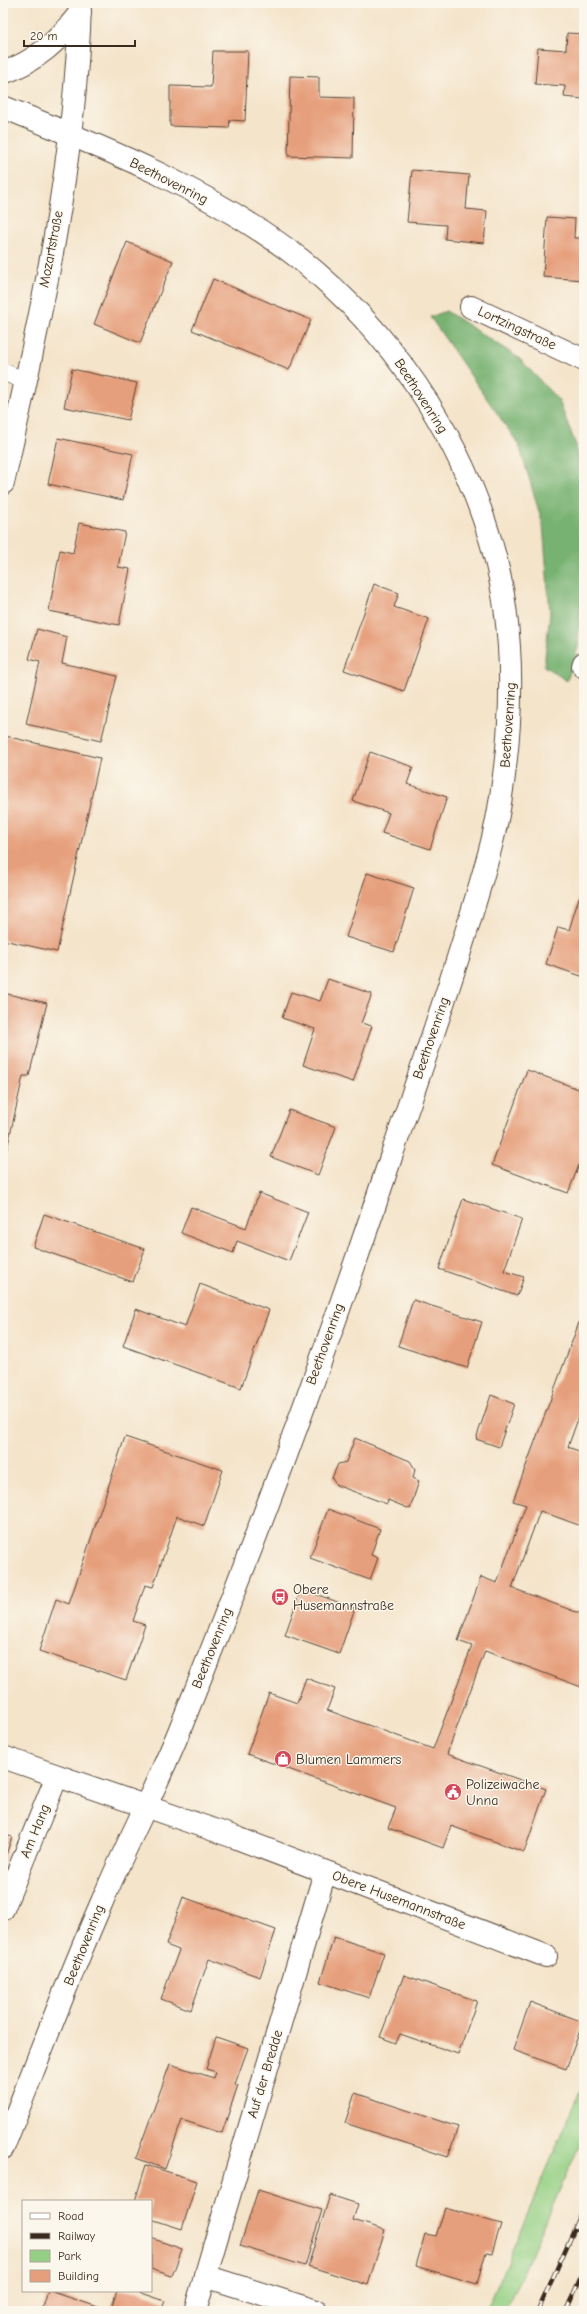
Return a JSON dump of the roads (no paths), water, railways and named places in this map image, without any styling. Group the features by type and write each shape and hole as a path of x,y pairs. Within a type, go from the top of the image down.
{"main road":[{"name":"Mozartstraße","path":"3,74 39,55 59,39 80,8"},
{"name":"Mozartstraße","path":"3,483 26,381 62,194 71,135 77,78 80,8"},
{"name":"Beethovenring","path":"3,107 139,164 199,195 246,223 296,256 331,286 373,328 401,363 436,414 470,482 492,545 505,610 512,676 509,746 499,812 458,960 361,1247 249,1551 176,1738 102,1900 3,2148"},
{"name":"Lortzingstraße","path":"471,307 584,360"},
{"name":"Obere Husemannstraße","path":"3,1757 237,1838 546,1956"},
{"name":"Am Hang","path":"3,1909 57,1776"},
{"name":"Auf der Bredde","path":"195,2311 325,1872"},
{"path":"205,2276 316,2311"}],"lane":[{"path":"3,372 26,381"}],"railway":[{"path":"538,2311 584,2208"},
{"path":"566,2311 584,2270"}],"place":[{"name":"Obere Husemannstraße","path":"280,1597"},
{"name":"Blumen Lammers","path":"283,1759"},
{"name":"Polizeiwache Unna","path":"453,1792"}]}
